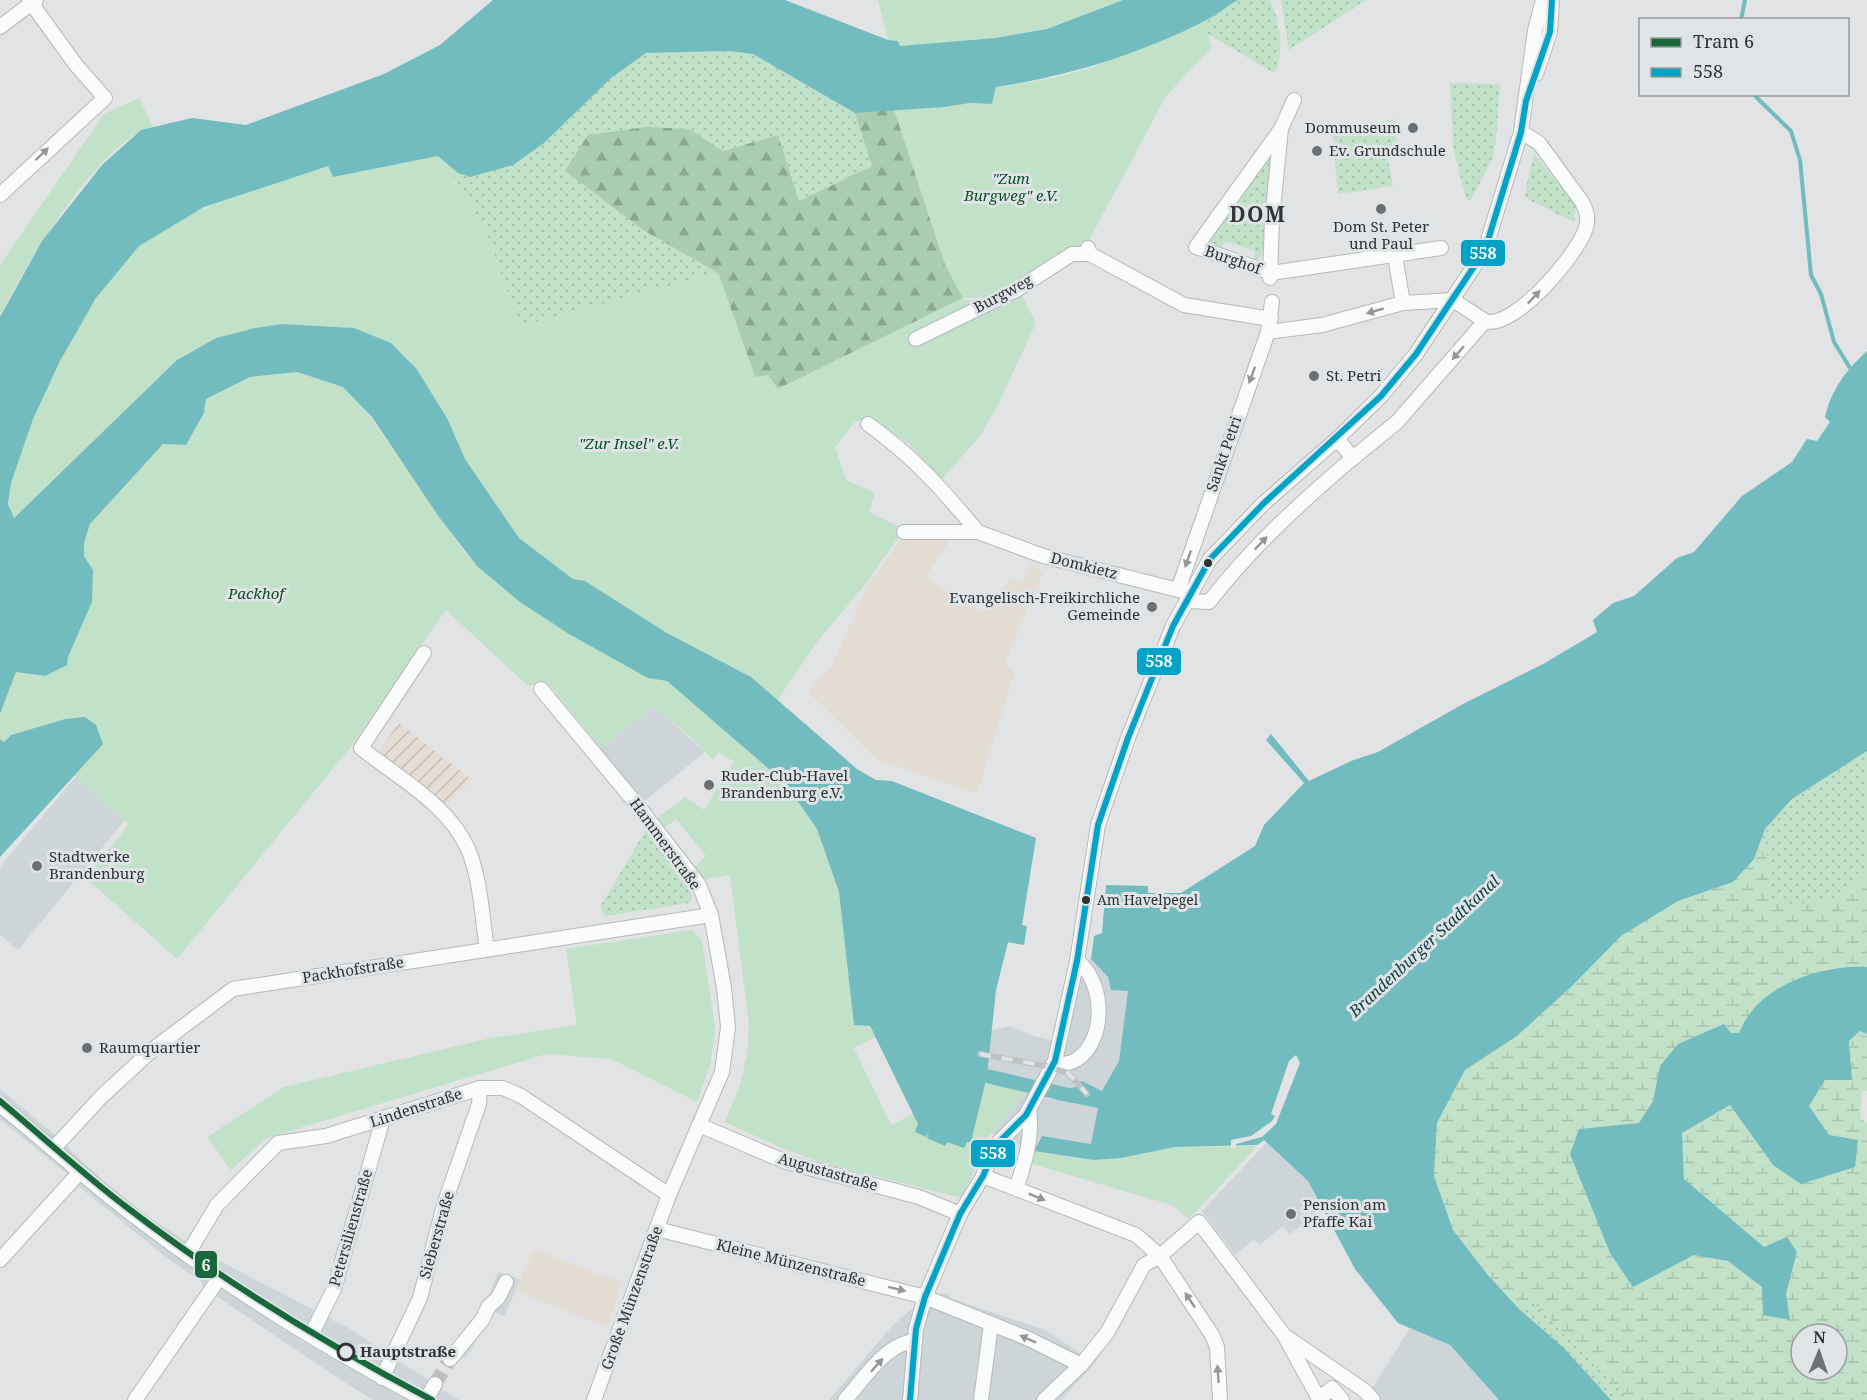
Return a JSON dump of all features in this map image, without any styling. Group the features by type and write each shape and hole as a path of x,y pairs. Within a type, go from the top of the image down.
{"street":[{"path":"910,1400 915,1341 925,1297 960,1214 983,1176 997,1144 1031,1107 1051,1070 1061,1042 1077,961 1098,825 1128,738 1185,595 1222,545 1264,503 1382,396 1416,354 1485,250 1521,132 1535,30 1543,0"},
{"path":"1526,101 1550,32 1552,0"},
{"path":"0,27 32,1 76,65 105,98 0,195"},
{"name":"Burghof","path":"1294,100 1281,129 1196,247 1270,275 1441,248"},
{"name":"Burghof","path":"1270,275 1281,129"},
{"path":"1453,300 1485,321 1493,324 1500,322 1527,304 1566,260 1587,227 1588,213 1582,202 1539,143 1521,132"},
{"name":"Burgweg","path":"916,339 1018,289 1072,254 1089,251 1184,305 1269,326 1322,326 1403,303 1453,300"},
{"path":"1395,256 1403,303"},
{"path":"1269,326 1272,302"},
{"path":"1185,595 1209,602 1229,576 1298,504 1397,422 1485,321"},
{"name":"Sankt Petri","path":"1185,595 1269,326"},
{"name":"Domkietz","path":"868,424 903,449 978,532"},
{"path":"1337,439 1353,458"},
{"name":"Domkietz","path":"904,532 978,532 1043,556 1185,595"},
{"path":"424,653 361,748 438,809 468,848 475,873 487,950"},
{"name":"Hammerstraße","path":"542,689 673,850 699,885 711,915 724,988 728,1027 723,1072 669,1195"},
{"name":"Packhofstraße","path":"54,1148 102,1096 152,1050 233,989 711,915"},
{"path":"1051,1070 1074,1061 1087,1050 1095,1028 1099,1004 1096,986 1087,968 1077,961"},
{"name":"Lindenstraße","path":"187,1255 217,1205 235,1184 278,1143 326,1136 480,1088 503,1088 521,1096 669,1195"},
{"name":"Sieberstraße","path":"382,1378 420,1298 444,1205 479,1104 480,1088"},
{"path":"0,1105 54,1148 80,1173 187,1255 220,1277 382,1378 426,1400 435,1384"},
{"path":"1016,1188 1029,1147 1032,1128 1031,1107"},
{"name":"Petersilienstraße","path":"311,1335 334,1289 382,1119"},
{"name":"Augustastraße","path":"699,1125 786,1162 919,1197 960,1214"},
{"path":"0,1260 80,1173"},
{"path":"983,1176 1136,1235 1160,1256 1212,1335 1216,1347 1220,1400"},
{"name":"Große Münzenstraße","path":"594,1400 669,1195"},
{"path":"1044,1400 1081,1365 1107,1333 1144,1265 1160,1256 1199,1222 1284,1335 1319,1399 1343,1376"},
{"name":"Kleine Münzenstraße","path":"657,1229 925,1297 1081,1365"},
{"path":"135,1400 220,1277"},
{"path":"450,1359 482,1320 489,1306 498,1298 506,1282"},
{"path":"981,1400 991,1324"},
{"path":"1284,1335 1373,1400"},
{"path":"845,1400 893,1347 904,1342 915,1341"},
{"path":"1332,1388 1342,1400"}],"shaded area":[{"path":"952,537 926,577 982,611 1011,578 1022,583 1031,565 1043,573 1005,662 1014,674 977,793 876,759 809,693 815,681 830,670 867,587 901,539"},
{"path":"654,706 705,752 638,806 594,752"},
{"path":"399,723 472,780 444,806 377,753"},
{"path":"76,776 125,820 18,950 0,935 0,867"},
{"path":"1091,959 1108,977 1128,991 1119,1061 1102,1091 1077,1084 1076,1088 1063,1091 1053,1099 1098,1108 1091,1145 1042,1136 1034,1151 975,1126 987,1076 992,1030 1011,1026 1033,1036 1061,1042 1077,961"},
{"path":"0,1089 55,1135 107,1185 152,1220 210,1256 350,1329 459,1400 373,1400 203,1287 202,1282 166,1257 0,1119"},
{"path":"1267,1142 1308,1181 1323,1210 1290,1234 1283,1226 1259,1245 1254,1239 1235,1255 1202,1211"},
{"path":"534,1249 622,1283 607,1327 515,1290"},
{"path":"498,1272 521,1280 504,1316 493,1311 466,1358 460,1357 455,1362 443,1354 449,1354 471,1319 474,1321 488,1298"},
{"path":"948,1293 950,1298 1045,1330 1083,1355 1110,1315 1122,1322 1094,1364 1061,1400 829,1400 893,1325 925,1297"},
{"path":"1410,1328 1450,1345 1499,1400 1365,1400"}],"green space":[{"path":"878,0 1123,0 1047,29 995,38 900,46 898,41 888,40"},
{"path":"1238,0 1270,0 1280,36 1280,57 1274,73 1208,34 1204,22"},
{"path":"1281,0 1366,0 1289,50"},
{"name":"\"Zum Burgweg\" e.V.","path":"1204,22 1212,47 1166,96 1087,244 1070,250 992,297 963,298 945,264 894,109 992,104 996,87 1049,79 1093,67"},
{"path":"729,51 753,54 855,113 872,166 799,201 778,135 723,151 689,129 589,135 565,171 643,230 718,273 519,326 489,239 438,156 458,173 611,78 645,53"},
{"path":"1450,83 1500,84 1493,157 1471,200 1466,199 1453,147"},
{"path":"139,98 153,127 132,137 110,155 87,179 26,268 0,317 0,265 104,114"},
{"path":"894,109 945,264 963,298 778,389 755,377 718,273 643,230 565,171 588,135 647,127 689,129 723,151 778,135 799,201 872,166 855,113"},
{"path":"1394,119 1399,157 1388,159 1393,186 1338,194 1332,131"},
{"path":"1534,154 1576,205 1574,222 1524,197"},
{"path":"1268,155 1271,159 1262,257 1253,261 1255,251 1225,241 1221,251 1205,245 1237,202 1233,199"},
{"name":"\"Zur Insel\" e.V.","path":"438,156 463,190 489,239 519,326 718,273 755,377 768,375 778,389 961,299 994,305 1020,292 1036,323 998,405 980,436 942,479 908,443 872,420 856,421 835,447 846,480 875,493 869,512 904,529 864,586 816,643 777,701 751,677 667,633 585,581 573,579 519,538 465,459 447,418 416,368 404,354 354,328 282,324 216,338 177,360 14,518 9,501 13,475 39,404 79,326 122,264 140,245 161,230 207,207 328,166 334,177"},
{"name":"Packhof","path":"297,372 343,387 358,399 463,550 494,581 529,608 585,642 634,670 667,681 785,783 817,829 839,892 854,1025 869,1026 875,1037 854,1048 891,1125 913,1114 919,1124 915,1132 929,1131 927,1137 945,1145 946,1142 971,1142 986,1082 1026,1093 988,1137 962,1198 823,1163 777,1146 725,1122 739,1088 747,1056 749,1024 730,875 703,880 694,867 706,856 676,819 663,829 656,819 685,797 704,810 734,762 719,752 713,760 694,740 654,706 601,748 546,681 528,686 446,610 349,749 177,959 86,878 129,824 73,774 102,744 65,719 11,735 4,742 0,739 0,714 16,672 45,676 68,657 92,602 93,570 84,556 84,543 90,524 163,444 186,445 204,413 206,399 250,377"},
{"path":"1867,751 1867,876 1828,902 1782,905 1769,898 1765,829 1792,799"},
{"path":"1765,829 1769,898 1782,904 1828,902 1867,876 1867,967 1825,969 1739,1033 1731,1033 1655,1089 1653,1101 1639,1123 1579,1129 1610,1253 1705,1255 1729,1262 1755,1281 1790,1319 1786,1294 1797,1252 1764,1248 1684,1179 1682,1133 1730,1105 1773,1165 1829,1135 1809,1106 1849,1041 1860,1031 1867,1034 1867,1091 1862,1091 1860,1118 1867,1123 1867,1400 1629,1400 1529,1298 1519,1309 1487,1274 1453,1230 1434,1176 1437,1123 1465,1070 1517,1036 1572,986 1621,936 1678,901 1733,882 1754,859"},
{"path":"646,830 691,887 692,898 689,903 605,916 600,907"},
{"path":"692,930 702,940 715,1027 711,1062 697,1102 611,1059 546,1054 266,1138 231,1170 207,1137 284,1087 491,1038 577,1025 566,949"},
{"path":"1264,1139 1189,1219 1172,1205 1032,1164 1034,1151 1094,1160 1121,1158 1175,1147 1257,1146"},
{"path":"1528,1297 1629,1400 1611,1400 1564,1348 1519,1309"}],"water":[{"path":"493,0 785,0 888,40 898,41 900,46 995,38 1047,29 1123,0 1238,0 1203,22 1153,45 1076,70 996,87 992,104 970,103 855,113 753,54 729,51 646,53 611,78 544,143 513,165 470,177 458,173 438,156 333,177 328,166 204,207 139,246 96,298 60,361 33,419 11,483 8,504 14,518 177,360 216,338 282,324 354,328 391,343 416,368 447,418 465,459 519,538 573,579 585,581 667,633 751,677 857,769 876,780 892,781 1036,838 1022,925 1027,926 1024,945 1008,942 996,990 987,1076 971,1142 967,1142 964,1148 947,1142 945,1146 927,1138 929,1131 926,1137 915,1132 918,1124 870,1026 854,1025 839,892 817,829 785,783 667,681 648,678 569,634 520,602 477,566 439,517 372,417 343,387 297,372 250,377 206,399 204,413 186,445 163,444 90,524 84,543 84,556 93,570 92,602 68,657 67,665 45,676 16,672 0,714 0,317 42,241 102,165 141,130 192,118 246,125 384,74 440,45"},
{"name":"Brandenburger Stadtkanal","path":"1867,351 1867,751 1792,799 1765,829 1754,859 1733,882 1678,901 1621,936 1572,986 1517,1036 1465,1070 1437,1123 1434,1176 1453,1230 1487,1274 1519,1309 1564,1348 1611,1400 1499,1400 1450,1345 1398,1323 1355,1269 1308,1181 1264,1140 1257,1145 1175,1147 1121,1158 1094,1160 1034,1151 1042,1136 1091,1144 1098,1108 1053,1099 1058,1088 1063,1088 1063,1091 1078,1086 1076,1083 1082,1081 1102,1091 1119,1061 1128,991 1111,990 1108,977 1091,959 1094,936 1102,933 1106,885 1148,886 1148,893 1181,893 1255,846 1264,825 1304,783 1266,740 1271,734 1309,781 1351,761 1378,752 1463,704 1545,663 1597,632 1593,620 1613,603 1634,596 1677,558 1694,552 1742,496 1792,462 1807,439 1817,441 1830,422 1825,417 1836,389 1853,365"},
{"path":"85,717 96,725 103,744 0,857 0,739 4,742 11,735 65,719"},
{"path":"1867,967 1867,1034 1860,1031 1849,1041 1852,1080 1825,1080 1809,1106 1829,1135 1858,1140 1855,1167 1801,1184 1773,1165 1730,1105 1682,1133 1684,1179 1764,1247 1787,1237 1797,1252 1786,1294 1790,1320 1763,1315 1762,1287 1728,1261 1694,1255 1633,1287 1610,1253 1570,1154 1579,1129 1639,1123 1653,1101 1660,1066 1678,1044 1724,1024 1731,1033 1739,1033 1748,1016 1760,1002 1775,990 1792,981 1829,970"}],"pier":[{"path":"1296,1055 1300,1063 1276,1124 1262,1137 1236,1144 1236,1148 1231,1148 1231,1140 1251,1136 1272,1121 1275,1116 1271,1114 1289,1061"}],"waterway":[{"path":"1741,18 1745,0"},
{"path":"1755,96 1791,131 1800,160 1811,275 1821,294 1834,342 1850,368"},
{"path":"969,1072 1073,1096"}],"tunnel":[{"path":"435,1384 450,1359"}],"railway":[{"path":"980,1054 1046,1066 1068,1073 1087,1094"}],"tram line":[{"name":"6","path":"0,1101 112,1196 202,1262 276,1311 432,1400"}],"transit line":[{"name":"558","path":"910,1400 916,1329 925,1297 960,1214 983,1176 997,1144 1026,1115 1055,1061 1077,961 1098,825 1128,738 1173,626 1210,559 1264,503 1381,396 1416,354 1485,250 1521,132 1526,101 1550,32 1552,0"}],"place":[{"name":"Dommuseum","path":"1413,128"},
{"name":"Ev. Grundschule","path":"1317,151"},
{"name":"Dom St. Peter und Paul","path":"1381,209"},
{"name":"St. Petri","path":"1314,376"},
{"name":"Evangelisch-Freikirchliche Gemeinde","path":"1152,607"},
{"name":"Ruder-Club-Havel Brandenburg e.V.","path":"709,785"},
{"name":"Stadtwerke Brandenburg","path":"37,866"},
{"name":"Am Havelpegel","path":"1086,900"},
{"name":"Raumquartier","path":"87,1048"},
{"name":"Pension am Pfaffe Kai","path":"1291,1214"},
{"name":"Hauptstraße","path":"346,1352"}],"district":[{"name":"DOM","path":"1258,215"}]}
